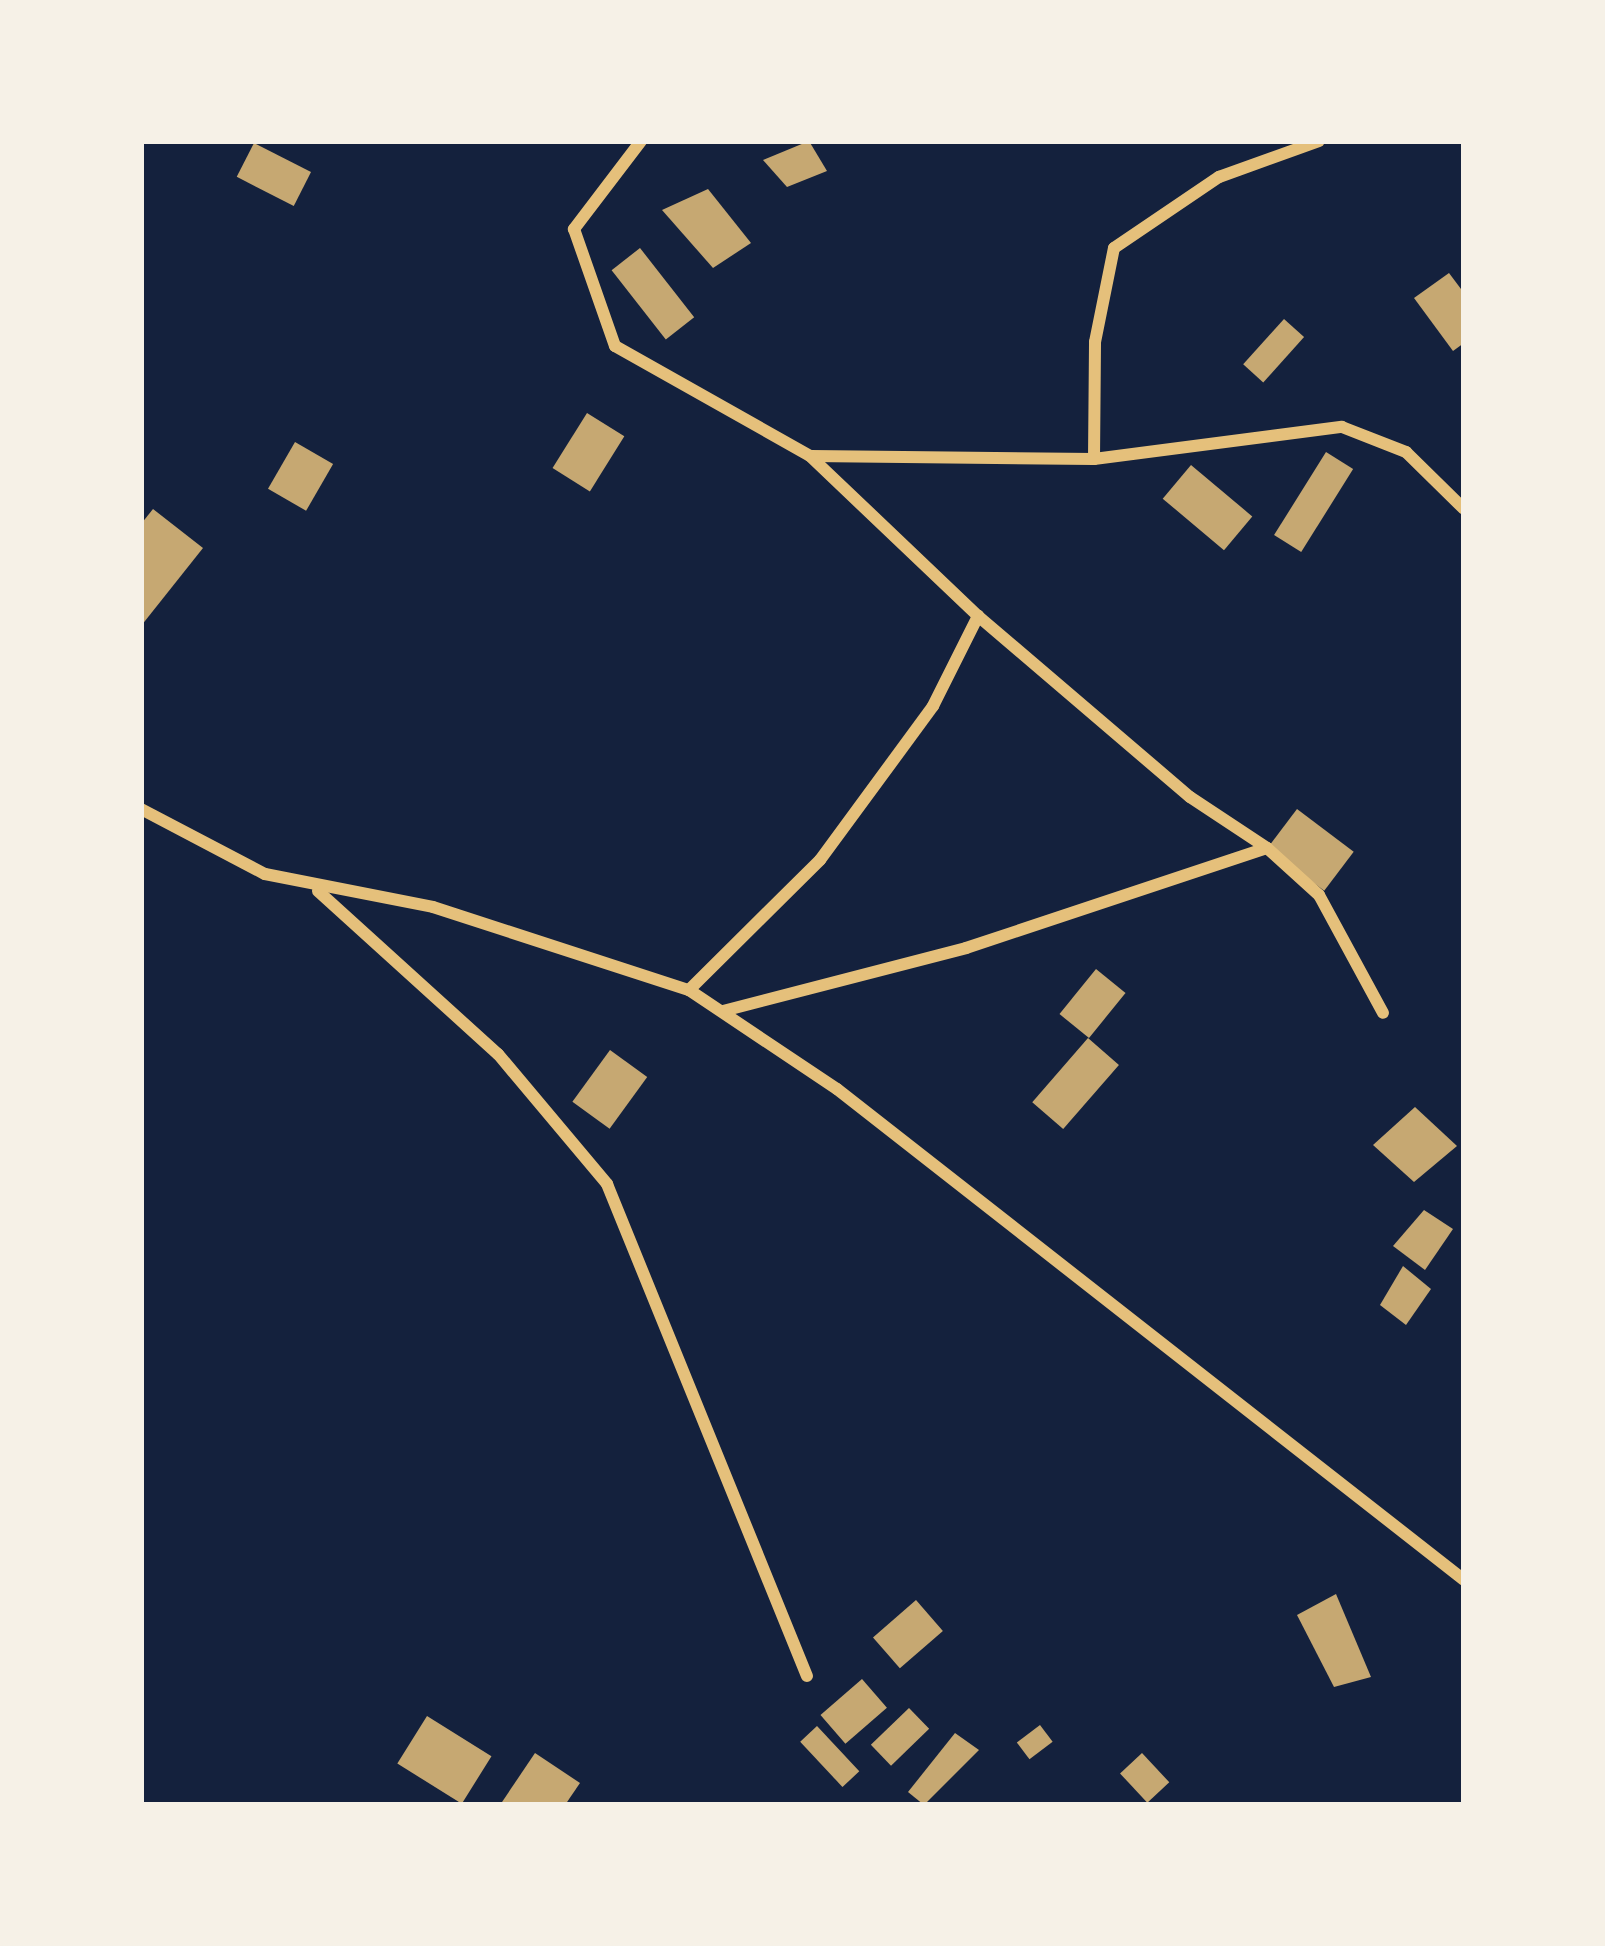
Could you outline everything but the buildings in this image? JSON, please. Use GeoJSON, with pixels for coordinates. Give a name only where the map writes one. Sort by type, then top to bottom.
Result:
{"type":"FeatureCollection","features":[{"type":"Feature","properties":{"kind":"street"},"geometry":{"type":"LineString","coordinates":[[641,141],[574,230],[600,317],[634,364],[810,456],[978,616],[1267,848],[1319,896],[1383,1013]]}},
{"type":"Feature","properties":{"kind":"street"},"geometry":{"type":"LineString","coordinates":[[1094,459],[1095,342],[1114,248],[1219,177],[1319,141]]}},
{"type":"Feature","properties":{"kind":"street"},"geometry":{"type":"LineString","coordinates":[[810,456],[1094,459],[1342,427],[1406,452],[1464,509]]}},
{"type":"Feature","properties":{"kind":"street"},"geometry":{"type":"LineString","coordinates":[[689,990],[820,860],[933,706],[978,616]]}},
{"type":"Feature","properties":{"kind":"street"},"geometry":{"type":"LineString","coordinates":[[141,809],[317,890],[433,907],[689,990],[1464,1580]]}},
{"type":"Feature","properties":{"kind":"street"},"geometry":{"type":"LineString","coordinates":[[723,1012],[966,948],[1267,848]]}},
{"type":"Feature","properties":{"kind":"street"},"geometry":{"type":"LineString","coordinates":[[317,890],[498,1054],[607,1184],[807,1676]]}}]}
